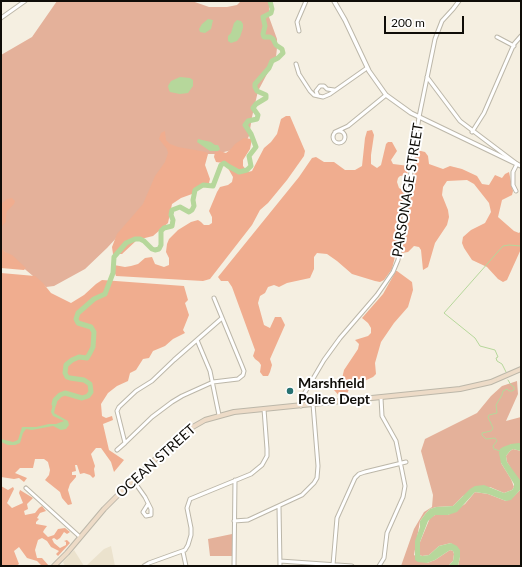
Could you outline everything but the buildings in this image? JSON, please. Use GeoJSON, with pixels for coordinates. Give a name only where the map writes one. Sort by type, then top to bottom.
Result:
{"type":"FeatureCollection","features":[{"type":"Feature","properties":{"kind":"main road","name":"OCEAN STREET"},"geometry":{"type":"LineString","coordinates":[[54,566],[104,509],[133,480],[184,432],[205,420],[234,412],[381,398],[471,387],[491,382],[521,369]]}},
{"type":"Feature","properties":{"kind":"street"},"geometry":{"type":"LineString","coordinates":[[1,18],[25,1]]}},
{"type":"Feature","properties":{"kind":"street"},"geometry":{"type":"LineString","coordinates":[[299,31],[297,22],[298,17],[306,1]]}},
{"type":"Feature","properties":{"kind":"street"},"geometry":{"type":"LineString","coordinates":[[334,1],[345,20],[367,68],[386,95],[402,108],[419,117],[519,165]]}},
{"type":"Feature","properties":{"kind":"street","name":"PARSONAGE STREET"},"geometry":{"type":"LineString","coordinates":[[301,406],[304,394],[324,360],[340,338],[377,295],[393,272],[398,260],[419,117],[435,39],[440,25],[459,1]]}},
{"type":"Feature","properties":{"kind":"street"},"geometry":{"type":"LineString","coordinates":[[472,132],[489,103],[514,46],[521,36]]}},
{"type":"Feature","properties":{"kind":"street"},"geometry":{"type":"LineString","coordinates":[[497,37],[514,46]]}},
{"type":"Feature","properties":{"kind":"street"},"geometry":{"type":"LineString","coordinates":[[296,64],[299,74],[312,93],[325,97],[367,68]]}},
{"type":"Feature","properties":{"kind":"street"},"geometry":{"type":"LineString","coordinates":[[427,77],[458,119],[472,132],[519,165]]}},
{"type":"Feature","properties":{"kind":"street"},"geometry":{"type":"LineString","coordinates":[[318,96],[316,91],[320,86],[335,90]]}},
{"type":"Feature","properties":{"kind":"street"},"geometry":{"type":"LineString","coordinates":[[335,132],[340,131],[344,134],[345,139],[342,143],[337,144],[333,141],[332,136],[335,132],[348,126],[386,95]]}},
{"type":"Feature","properties":{"kind":"street"},"geometry":{"type":"LineString","coordinates":[[516,191],[513,185],[513,172],[519,165]]}},
{"type":"Feature","properties":{"kind":"street"},"geometry":{"type":"LineString","coordinates":[[117,450],[152,417],[172,402],[193,390],[213,382],[238,379],[243,375],[244,371],[214,298]]}},
{"type":"Feature","properties":{"kind":"street"},"geometry":{"type":"LineString","coordinates":[[125,443],[117,411],[119,407],[136,391],[152,381],[222,318]]}},
{"type":"Feature","properties":{"kind":"street"},"geometry":{"type":"LineString","coordinates":[[197,340],[210,371],[219,415]]}},
{"type":"Feature","properties":{"kind":"street"},"geometry":{"type":"LineString","coordinates":[[379,566],[384,558],[387,533],[405,490],[394,436],[383,418],[381,398]]}},
{"type":"Feature","properties":{"kind":"street"},"geometry":{"type":"LineString","coordinates":[[234,521],[248,520],[304,493],[311,487],[317,478],[318,466],[313,404]]}},
{"type":"Feature","properties":{"kind":"street"},"geometry":{"type":"LineString","coordinates":[[144,566],[148,563],[183,552],[188,545],[191,535],[191,528],[187,508],[190,499],[256,471],[262,465],[266,456],[267,445],[264,409]]}},
{"type":"Feature","properties":{"kind":"street"},"geometry":{"type":"LineString","coordinates":[[333,564],[337,518],[352,482],[362,473],[406,462]]}},
{"type":"Feature","properties":{"kind":"street"},"geometry":{"type":"LineString","coordinates":[[133,480],[148,504]]}},
{"type":"Feature","properties":{"kind":"street"},"geometry":{"type":"LineString","coordinates":[[234,566],[235,480]]}},
{"type":"Feature","properties":{"kind":"street"},"geometry":{"type":"LineString","coordinates":[[26,488],[80,538]]}},
{"type":"Feature","properties":{"kind":"street"},"geometry":{"type":"LineString","coordinates":[[279,506],[280,566]]}},
{"type":"Feature","properties":{"kind":"street"},"geometry":{"type":"LineString","coordinates":[[183,552],[186,566]]}},
{"type":"Feature","properties":{"kind":"street"},"geometry":{"type":"LineString","coordinates":[[280,561],[352,566]]}},
{"type":"Feature","properties":{"kind":"shaded area"},"geometry":{"type":"Polygon","coordinates":[[[57,1],[192,1],[209,7],[227,7],[237,5],[241,1],[269,1],[269,17],[277,39],[277,48],[276,57],[258,91],[249,136],[246,142],[236,149],[216,154],[200,154],[147,205],[85,269],[54,286],[46,287],[1,249],[1,55],[32,37],[57,1]]]}},
{"type":"Feature","properties":{"kind":"shaded area"},"geometry":{"type":"Polygon","coordinates":[[[208,19],[213,20],[211,29],[205,33],[200,32],[199,29],[202,24],[208,19]]]}},
{"type":"Feature","properties":{"kind":"shaded area"},"geometry":{"type":"Polygon","coordinates":[[[237,20],[241,21],[243,28],[237,41],[231,43],[228,41],[228,36],[237,20]]]}},
{"type":"Feature","properties":{"kind":"shaded area"},"geometry":{"type":"Polygon","coordinates":[[[180,77],[190,78],[193,80],[193,86],[188,93],[180,94],[170,92],[168,86],[171,81],[180,77]]]}},
{"type":"Feature","properties":{"kind":"shaded area"},"geometry":{"type":"Polygon","coordinates":[[[286,116],[290,116],[305,151],[304,156],[287,180],[268,203],[260,210],[252,225],[210,279],[203,281],[116,276],[114,265],[125,267],[131,266],[138,264],[145,258],[152,257],[155,264],[164,267],[169,265],[169,258],[166,252],[169,239],[178,230],[191,222],[198,220],[204,225],[209,225],[212,223],[212,217],[209,211],[217,192],[220,187],[228,185],[232,182],[233,177],[229,170],[223,163],[216,162],[214,157],[215,152],[220,151],[226,153],[244,138],[252,139],[250,149],[243,160],[243,166],[248,172],[252,171],[264,148],[277,134],[281,119],[286,116]]]}},
{"type":"Feature","properties":{"kind":"shaded area"},"geometry":{"type":"Polygon","coordinates":[[[372,130],[374,135],[371,164],[377,168],[381,165],[386,144],[388,142],[392,142],[397,151],[391,160],[393,164],[409,166],[407,175],[400,176],[397,182],[399,188],[406,192],[398,244],[392,269],[384,280],[380,282],[375,281],[352,274],[327,254],[317,253],[314,257],[314,269],[310,278],[287,283],[279,287],[274,285],[268,287],[265,293],[260,296],[258,303],[264,325],[270,328],[275,317],[281,317],[285,325],[270,359],[272,365],[270,372],[268,376],[263,376],[260,372],[261,365],[253,356],[255,350],[232,287],[228,281],[221,281],[218,277],[299,177],[312,158],[316,157],[324,162],[334,162],[345,170],[355,170],[362,166],[365,138],[367,131],[372,130]]]}},
{"type":"Feature","properties":{"kind":"shaded area"},"geometry":{"type":"Polygon","coordinates":[[[165,131],[166,140],[170,144],[206,152],[208,154],[205,165],[210,179],[209,183],[200,185],[192,194],[181,198],[172,204],[168,223],[153,236],[137,240],[122,254],[113,254],[112,247],[117,234],[143,204],[155,176],[165,162],[168,153],[167,149],[159,139],[161,133],[165,131]]]}},
{"type":"Feature","properties":{"kind":"shaded area"},"geometry":{"type":"Polygon","coordinates":[[[198,139],[218,145],[220,149],[218,151],[210,151],[197,142],[198,139]]]}},
{"type":"Feature","properties":{"kind":"shaded area"},"geometry":{"type":"Polygon","coordinates":[[[417,150],[425,152],[428,156],[429,164],[443,169],[450,166],[462,169],[477,176],[482,184],[489,185],[495,175],[502,178],[509,172],[513,191],[512,195],[502,200],[498,217],[514,231],[519,233],[521,231],[521,249],[507,280],[503,282],[498,279],[487,267],[472,260],[462,243],[463,237],[471,230],[485,223],[491,212],[489,203],[474,184],[467,180],[447,181],[443,187],[442,195],[449,217],[447,225],[435,243],[428,267],[423,270],[421,250],[419,247],[414,246],[408,252],[402,253],[415,153],[417,150]]]}},
{"type":"Feature","properties":{"kind":"shaded area"},"geometry":{"type":"Polygon","coordinates":[[[12,198],[15,201],[14,204],[7,211],[6,222],[1,227],[1,204],[7,199],[12,198]]]}},
{"type":"Feature","properties":{"kind":"shaded area"},"geometry":{"type":"Polygon","coordinates":[[[1,248],[5,252],[12,255],[26,268],[24,270],[1,268],[1,248]]]}},
{"type":"Feature","properties":{"kind":"shaded area"},"geometry":{"type":"Polygon","coordinates":[[[396,271],[412,282],[413,290],[408,307],[394,323],[381,342],[375,363],[376,374],[360,383],[351,384],[347,394],[341,398],[334,390],[329,388],[316,389],[312,386],[313,382],[317,380],[326,385],[341,383],[344,370],[358,349],[359,344],[355,340],[368,336],[371,333],[371,328],[368,323],[362,318],[383,294],[396,271]]]}},
{"type":"Feature","properties":{"kind":"shaded area"},"geometry":{"type":"Polygon","coordinates":[[[1,273],[35,276],[51,293],[71,303],[84,295],[102,280],[184,286],[188,300],[185,303],[189,315],[183,330],[185,333],[173,339],[165,346],[153,351],[149,358],[143,359],[136,370],[130,373],[128,381],[117,386],[108,393],[101,404],[102,416],[106,418],[112,416],[113,420],[103,424],[109,450],[124,460],[114,472],[111,462],[101,448],[96,448],[91,454],[95,466],[95,476],[93,478],[84,473],[80,474],[77,465],[75,465],[76,471],[72,472],[72,475],[76,475],[76,477],[70,484],[68,490],[72,504],[68,505],[62,498],[60,492],[45,480],[49,475],[50,470],[48,462],[44,459],[35,459],[33,468],[20,468],[15,473],[27,478],[24,482],[19,478],[14,479],[1,477],[1,273]]]}},
{"type":"Feature","properties":{"kind":"shaded area"},"geometry":{"type":"Polygon","coordinates":[[[517,381],[518,394],[506,421],[521,417],[521,444],[511,444],[501,463],[514,487],[512,490],[504,493],[490,487],[463,496],[453,506],[436,507],[430,509],[420,521],[414,555],[427,563],[435,560],[450,550],[453,551],[454,554],[453,561],[448,566],[401,566],[414,529],[424,512],[432,507],[433,495],[421,451],[425,439],[477,413],[491,396],[502,386],[517,381]]]}},
{"type":"Feature","properties":{"kind":"shaded area"},"geometry":{"type":"Polygon","coordinates":[[[54,398],[57,400],[54,413],[68,421],[69,425],[66,429],[61,430],[53,426],[32,430],[26,429],[20,443],[8,445],[1,442],[1,439],[13,442],[18,440],[22,427],[36,427],[56,424],[64,421],[53,416],[51,412],[54,398]]]}},
{"type":"Feature","properties":{"kind":"shaded area"},"geometry":{"type":"Polygon","coordinates":[[[519,443],[521,444],[521,451],[513,449],[506,456],[507,462],[520,480],[521,486],[520,490],[511,500],[506,501],[488,494],[475,492],[457,512],[448,515],[435,515],[428,521],[420,542],[420,555],[429,555],[439,546],[451,543],[457,546],[460,550],[458,566],[448,566],[453,561],[454,554],[453,551],[450,550],[435,560],[427,563],[418,562],[415,560],[415,541],[420,527],[420,521],[430,509],[436,507],[453,506],[475,486],[484,485],[504,493],[512,490],[514,484],[501,463],[499,453],[500,449],[503,447],[519,443]]]}},
{"type":"Feature","properties":{"kind":"shaded area"},"geometry":{"type":"Polygon","coordinates":[[[513,449],[521,451],[521,566],[458,566],[460,557],[451,543],[439,546],[429,555],[420,555],[420,542],[430,518],[435,515],[448,515],[465,504],[475,492],[488,494],[506,501],[520,490],[507,462],[506,456],[513,449]]]}},
{"type":"Feature","properties":{"kind":"shaded area"},"geometry":{"type":"Polygon","coordinates":[[[1,486],[8,490],[13,487],[14,489],[7,503],[12,508],[23,503],[19,493],[20,490],[33,498],[27,504],[28,509],[24,511],[25,515],[35,513],[42,506],[46,511],[40,513],[36,524],[47,526],[43,532],[48,537],[54,535],[58,529],[65,528],[70,532],[67,534],[64,532],[57,540],[54,538],[52,539],[60,548],[66,545],[66,542],[64,541],[67,540],[70,543],[58,556],[56,554],[59,551],[51,547],[47,541],[42,538],[38,540],[35,550],[37,558],[42,558],[49,566],[42,566],[37,561],[27,558],[19,547],[14,551],[19,564],[16,566],[1,566],[1,486]]]}},
{"type":"Feature","properties":{"kind":"shaded area"},"geometry":{"type":"Polygon","coordinates":[[[232,534],[234,556],[210,556],[208,539],[232,534]]]}},
{"type":"Feature","properties":{"kind":"shaded area"},"geometry":{"type":"Polygon","coordinates":[[[111,546],[115,566],[86,566],[104,549],[111,546]]]}},
{"type":"Feature","properties":{"kind":"shaded area"},"geometry":{"type":"Polygon","coordinates":[[[74,550],[84,566],[65,566],[63,562],[74,550]]]}},
{"type":"Feature","properties":{"kind":"waterway"},"geometry":{"type":"LineString","coordinates":[[54,404],[55,400],[60,395],[65,393],[82,398],[88,396],[91,392],[90,384],[84,380],[67,377],[65,373],[66,365],[79,357],[87,358],[93,347],[94,332],[91,327],[78,323],[76,319],[78,313],[94,299],[105,294],[113,273],[114,257],[126,243],[135,239],[144,241],[152,249],[159,249],[161,245],[161,231],[164,228],[172,226],[172,210],[180,207],[189,212],[192,210],[194,206],[193,200],[195,190],[203,185],[213,186],[221,165],[224,163],[239,172],[247,170],[251,166],[249,156],[256,147],[251,134],[245,125],[248,121],[257,119],[258,115],[253,108],[256,104],[266,98],[266,95],[257,91],[255,84],[269,68],[272,61],[283,53],[282,49],[276,45],[273,39],[270,37],[264,37],[263,34],[265,26],[263,17],[271,13],[272,9],[270,1]]}},
{"type":"Feature","properties":{"kind":"waterway"},"geometry":{"type":"LineString","coordinates":[[506,372],[502,364],[497,361],[496,358],[498,357],[495,350],[480,346],[475,338],[444,313],[503,246],[521,246]]}},
{"type":"Feature","properties":{"kind":"waterway"},"geometry":{"type":"LineString","coordinates":[[500,451],[494,449],[493,446],[497,441],[495,438],[486,439],[482,433],[491,431],[493,428],[488,417],[489,415],[497,413],[496,405],[503,391],[507,389],[509,391],[514,390],[514,387],[508,380]]}},
{"type":"Feature","properties":{"kind":"place","name":"Marshfield Police Dept"},"geometry":{"type":"Point","coordinates":[290,391]}}]}
